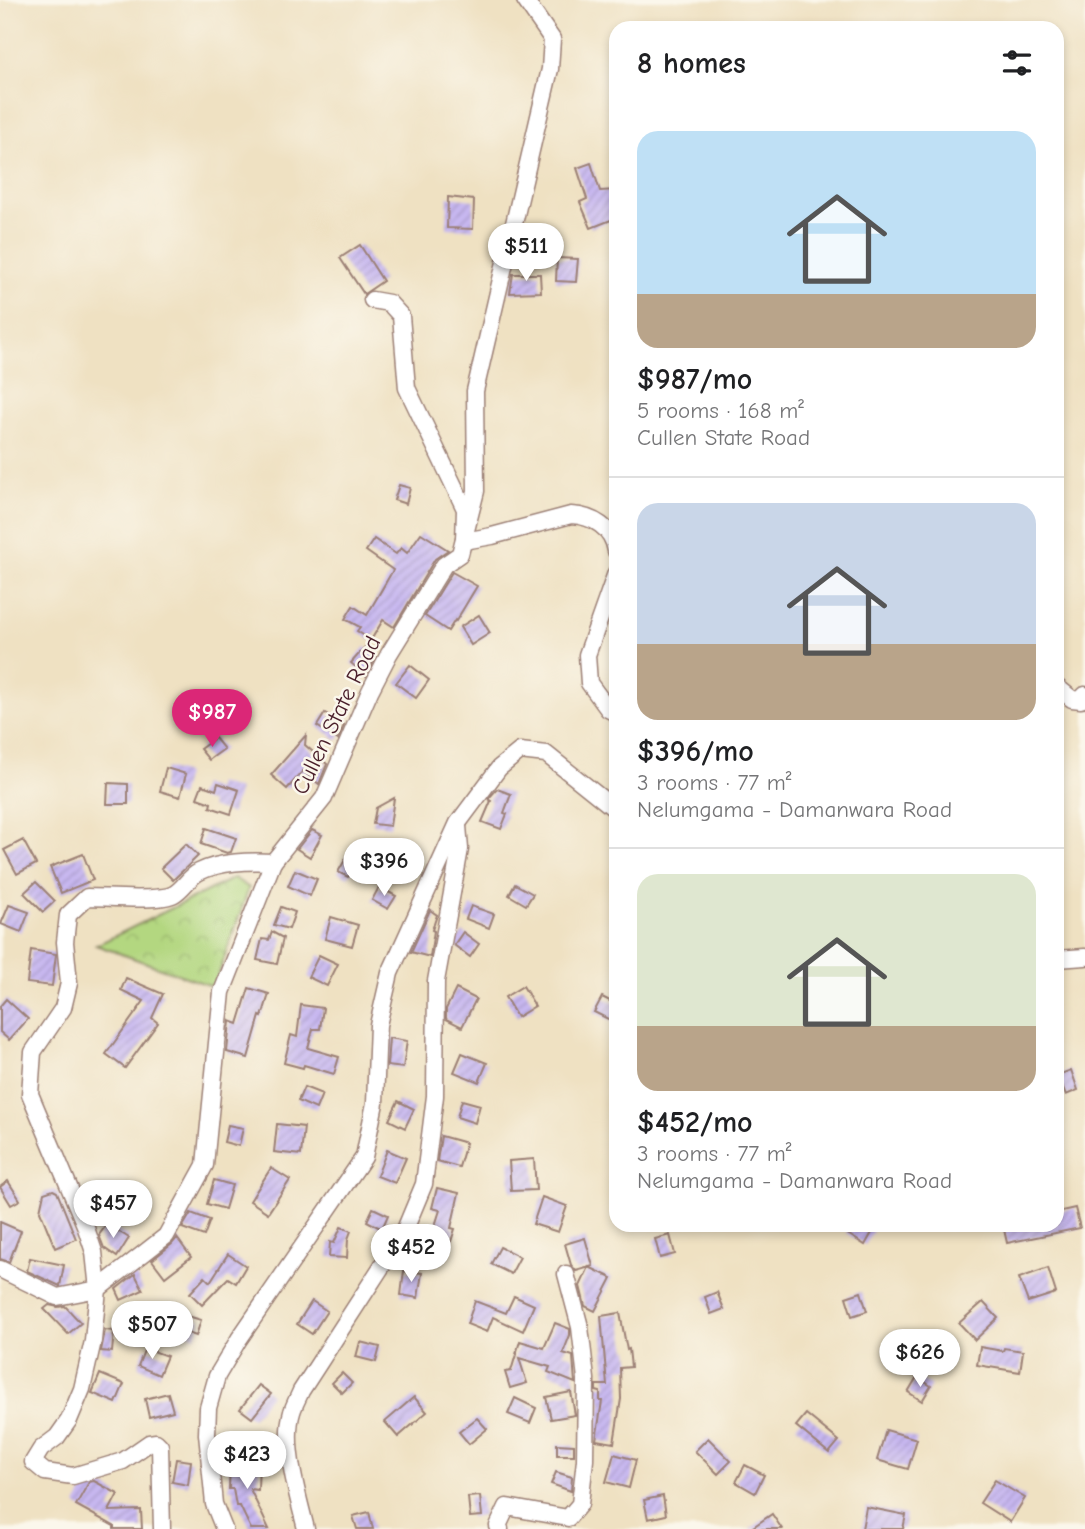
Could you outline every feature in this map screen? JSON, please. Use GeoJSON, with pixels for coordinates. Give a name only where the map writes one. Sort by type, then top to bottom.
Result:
{"type":"FeatureCollection","features":[{"type":"Feature","properties":{"kind":"street","name":"Cullen State Road"},"geometry":{"type":"LineString","coordinates":[[98,1289],[166,1236],[205,1165],[222,992],[273,862],[324,798],[370,691],[390,654],[444,565],[460,554],[476,491],[475,391],[550,69],[552,39],[525,0]]}},
{"type":"Feature","properties":{"kind":"street"},"geometry":{"type":"LineString","coordinates":[[372,300],[389,303],[401,316],[407,388],[466,509],[464,541],[571,515],[584,515],[605,527],[609,535]]}},
{"type":"Feature","properties":{"kind":"street"},"geometry":{"type":"LineString","coordinates":[[609,593],[587,655],[589,683],[609,710]]}},
{"type":"Feature","properties":{"kind":"street"},"geometry":{"type":"LineString","coordinates":[[1064,693],[1072,699],[1081,700],[1085,695]]}},
{"type":"Feature","properties":{"kind":"street"},"geometry":{"type":"LineString","coordinates":[[224,1529],[214,1504],[207,1434],[208,1408],[218,1377],[239,1339],[364,1157],[375,1103],[378,1025],[390,973],[458,823],[499,768],[520,751],[546,754],[609,804]]}},
{"type":"Feature","properties":{"kind":"street"},"geometry":{"type":"LineString","coordinates":[[306,1529],[293,1477],[288,1433],[291,1412],[301,1391],[404,1232],[424,1184],[435,1096],[436,981],[460,849],[458,823]]}},
{"type":"Feature","properties":{"kind":"street"},"geometry":{"type":"LineString","coordinates":[[162,1529],[160,1446],[156,1442],[149,1443],[123,1461],[73,1476],[45,1472],[33,1462],[41,1449],[57,1437],[69,1420],[82,1389],[93,1341],[98,1289],[94,1252],[85,1225],[30,1094],[33,1052],[64,1008],[69,983],[65,942],[68,915],[87,897],[158,898],[173,895],[197,873],[218,866],[245,860],[273,862]]}},
{"type":"Feature","properties":{"kind":"street"},"geometry":{"type":"LineString","coordinates":[[1064,958],[1085,957]]}},
{"type":"Feature","properties":{"kind":"street"},"geometry":{"type":"LineString","coordinates":[[0,1269],[57,1297],[98,1289]]}},
{"type":"Feature","properties":{"kind":"street"},"geometry":{"type":"LineString","coordinates":[[500,1529],[498,1526],[506,1507],[568,1518],[580,1504],[585,1460],[586,1379],[580,1327],[566,1275]]}},
{"type":"Feature","properties":{"kind":"green space"},"geometry":{"type":"Polygon","coordinates":[[[234,878],[249,888],[214,987],[96,945],[234,878]]]}},
{"type":"Feature","properties":{"kind":"building"},"geometry":{"type":"Polygon","coordinates":[[[591,163],[600,191],[609,190],[609,221],[591,228],[580,202],[587,199],[577,168],[591,163]]]}},
{"type":"Feature","properties":{"kind":"building"},"geometry":{"type":"Polygon","coordinates":[[[448,197],[474,200],[473,229],[447,228],[448,197]]]}},
{"type":"Feature","properties":{"kind":"building"},"geometry":{"type":"Polygon","coordinates":[[[360,245],[383,281],[364,294],[340,258],[360,245]]]}},
{"type":"Feature","properties":{"kind":"building"},"geometry":{"type":"Polygon","coordinates":[[[557,258],[578,259],[576,282],[556,281],[557,258]]]}},
{"type":"Feature","properties":{"kind":"building"},"geometry":{"type":"Polygon","coordinates":[[[513,274],[540,274],[541,292],[510,293],[513,274]]]}},
{"type":"Feature","properties":{"kind":"building"},"geometry":{"type":"Polygon","coordinates":[[[399,485],[410,488],[406,504],[394,500],[399,485]]]}},
{"type":"Feature","properties":{"kind":"building"},"geometry":{"type":"Polygon","coordinates":[[[421,533],[448,550],[435,559],[394,627],[383,620],[371,640],[357,631],[360,627],[345,619],[353,606],[367,615],[393,570],[366,551],[374,539],[396,554],[401,548],[407,553],[421,533]]]}},
{"type":"Feature","properties":{"kind":"building"},"geometry":{"type":"Polygon","coordinates":[[[452,572],[477,586],[448,631],[425,616],[452,572]]]}},
{"type":"Feature","properties":{"kind":"building"},"geometry":{"type":"Polygon","coordinates":[[[479,615],[490,633],[471,645],[460,627],[479,615]]]}},
{"type":"Feature","properties":{"kind":"building"},"geometry":{"type":"Polygon","coordinates":[[[365,647],[376,657],[366,676],[351,663],[365,647]]]}},
{"type":"Feature","properties":{"kind":"building"},"geometry":{"type":"Polygon","coordinates":[[[410,665],[429,680],[416,698],[396,683],[410,665]]]}},
{"type":"Feature","properties":{"kind":"building"},"geometry":{"type":"Polygon","coordinates":[[[325,713],[344,725],[338,740],[317,726],[325,713]]]}},
{"type":"Feature","properties":{"kind":"building"},"geometry":{"type":"Polygon","coordinates":[[[306,735],[305,745],[327,764],[319,784],[303,771],[287,789],[271,775],[306,735]]]}},
{"type":"Feature","properties":{"kind":"building"},"geometry":{"type":"Polygon","coordinates":[[[215,738],[224,749],[209,760],[200,749],[215,738]]]}},
{"type":"Feature","properties":{"kind":"building"},"geometry":{"type":"Polygon","coordinates":[[[166,768],[186,774],[180,797],[160,791],[166,768]]]}},
{"type":"Feature","properties":{"kind":"building"},"geometry":{"type":"Polygon","coordinates":[[[108,783],[128,784],[128,804],[107,804],[108,783]]]}},
{"type":"Feature","properties":{"kind":"building"},"geometry":{"type":"Polygon","coordinates":[[[218,783],[239,790],[231,814],[210,807],[211,803],[197,798],[202,785],[216,790],[218,783]]]}},
{"type":"Feature","properties":{"kind":"building"},"geometry":{"type":"Polygon","coordinates":[[[497,789],[511,794],[501,829],[482,822],[491,801],[489,798],[497,789]]]}},
{"type":"Feature","properties":{"kind":"building"},"geometry":{"type":"Polygon","coordinates":[[[394,798],[390,826],[373,824],[376,808],[394,798]]]}},
{"type":"Feature","properties":{"kind":"building"},"geometry":{"type":"Polygon","coordinates":[[[206,828],[236,838],[231,852],[201,844],[206,828]]]}},
{"type":"Feature","properties":{"kind":"building"},"geometry":{"type":"Polygon","coordinates":[[[312,830],[322,835],[310,857],[297,849],[312,830]]]}},
{"type":"Feature","properties":{"kind":"building"},"geometry":{"type":"Polygon","coordinates":[[[23,840],[36,864],[17,874],[4,850],[23,840]]]}},
{"type":"Feature","properties":{"kind":"building"},"geometry":{"type":"Polygon","coordinates":[[[186,844],[198,856],[173,880],[161,868],[186,844]]]}},
{"type":"Feature","properties":{"kind":"building"},"geometry":{"type":"Polygon","coordinates":[[[353,846],[363,852],[348,877],[338,872],[353,846]]]}},
{"type":"Feature","properties":{"kind":"building"},"geometry":{"type":"Polygon","coordinates":[[[83,854],[93,880],[61,893],[50,867],[83,854]]]}},
{"type":"Feature","properties":{"kind":"building"},"geometry":{"type":"Polygon","coordinates":[[[295,870],[317,879],[310,896],[288,886],[295,870]]]}},
{"type":"Feature","properties":{"kind":"building"},"geometry":{"type":"Polygon","coordinates":[[[36,882],[55,901],[43,912],[24,893],[36,882]]]}},
{"type":"Feature","properties":{"kind":"building"},"geometry":{"type":"Polygon","coordinates":[[[515,884],[533,894],[526,905],[509,895],[515,884]]]}},
{"type":"Feature","properties":{"kind":"building"},"geometry":{"type":"Polygon","coordinates":[[[379,887],[396,896],[388,909],[372,900],[379,887]]]}},
{"type":"Feature","properties":{"kind":"building"},"geometry":{"type":"Polygon","coordinates":[[[9,905],[29,912],[21,932],[1,924],[9,905]]]}},
{"type":"Feature","properties":{"kind":"building"},"geometry":{"type":"Polygon","coordinates":[[[471,906],[494,914],[489,928],[466,919],[471,906]]]}},
{"type":"Feature","properties":{"kind":"building"},"geometry":{"type":"Polygon","coordinates":[[[281,907],[295,912],[289,929],[274,925],[281,907]]]}},
{"type":"Feature","properties":{"kind":"building"},"geometry":{"type":"Polygon","coordinates":[[[430,910],[437,915],[432,930],[430,957],[411,952],[430,910]]]}},
{"type":"Feature","properties":{"kind":"building"},"geometry":{"type":"Polygon","coordinates":[[[331,917],[358,925],[352,946],[325,939],[331,917]]]}},
{"type":"Feature","properties":{"kind":"building"},"geometry":{"type":"Polygon","coordinates":[[[272,932],[283,938],[277,964],[257,960],[262,939],[269,940],[272,932]]]}},
{"type":"Feature","properties":{"kind":"building"},"geometry":{"type":"Polygon","coordinates":[[[463,932],[479,944],[470,957],[454,945],[463,932]]]}},
{"type":"Feature","properties":{"kind":"building"},"geometry":{"type":"Polygon","coordinates":[[[31,950],[56,954],[52,986],[27,983],[31,950]]]}},
{"type":"Feature","properties":{"kind":"building"},"geometry":{"type":"Polygon","coordinates":[[[319,955],[338,964],[327,986],[308,977],[319,955]]]}},
{"type":"Feature","properties":{"kind":"building"},"geometry":{"type":"Polygon","coordinates":[[[126,978],[163,994],[152,1018],[158,1023],[125,1068],[106,1054],[144,1001],[121,990],[126,978]]]}},
{"type":"Feature","properties":{"kind":"building"},"geometry":{"type":"Polygon","coordinates":[[[523,986],[535,1006],[517,1017],[505,997],[523,986]]]}},
{"type":"Feature","properties":{"kind":"building"},"geometry":{"type":"Polygon","coordinates":[[[249,988],[269,994],[248,1058],[227,1052],[230,1021],[238,1024],[249,988]]]}},
{"type":"Feature","properties":{"kind":"building"},"geometry":{"type":"Polygon","coordinates":[[[456,989],[476,999],[462,1027],[446,1019],[446,1009],[456,989]]]}},
{"type":"Feature","properties":{"kind":"building"},"geometry":{"type":"Polygon","coordinates":[[[602,997],[609,1000],[609,1020],[594,1012],[602,997]]]}},
{"type":"Feature","properties":{"kind":"building"},"geometry":{"type":"Polygon","coordinates":[[[6,999],[28,1019],[9,1040],[0,1032],[0,1006],[6,999]]]}},
{"type":"Feature","properties":{"kind":"building"},"geometry":{"type":"Polygon","coordinates":[[[301,1005],[323,1008],[320,1029],[313,1029],[308,1048],[339,1057],[334,1074],[304,1065],[303,1068],[284,1063],[291,1035],[297,1037],[301,1005]]]}},
{"type":"Feature","properties":{"kind":"building"},"geometry":{"type":"Polygon","coordinates":[[[389,1038],[407,1041],[403,1068],[387,1066],[389,1038]]]}},
{"type":"Feature","properties":{"kind":"building"},"geometry":{"type":"Polygon","coordinates":[[[462,1053],[487,1063],[479,1082],[454,1072],[462,1053]]]}},
{"type":"Feature","properties":{"kind":"building"},"geometry":{"type":"Polygon","coordinates":[[[1071,1070],[1078,1090],[1066,1095],[1064,1090],[1064,1073],[1071,1070]]]}},
{"type":"Feature","properties":{"kind":"building"},"geometry":{"type":"Polygon","coordinates":[[[304,1087],[322,1094],[316,1109],[298,1101],[304,1087]]]}},
{"type":"Feature","properties":{"kind":"building"},"geometry":{"type":"Polygon","coordinates":[[[462,1100],[480,1105],[475,1123],[457,1117],[462,1100]]]}},
{"type":"Feature","properties":{"kind":"building"},"geometry":{"type":"Polygon","coordinates":[[[398,1101],[414,1109],[405,1128],[389,1120],[398,1101]]]}},
{"type":"Feature","properties":{"kind":"building"},"geometry":{"type":"Polygon","coordinates":[[[277,1124],[304,1127],[301,1155],[274,1152],[277,1124]]]}},
{"type":"Feature","properties":{"kind":"building"},"geometry":{"type":"Polygon","coordinates":[[[228,1125],[243,1128],[239,1146],[224,1142],[228,1125]]]}},
{"type":"Feature","properties":{"kind":"building"},"geometry":{"type":"Polygon","coordinates":[[[441,1136],[466,1143],[459,1167],[437,1161],[441,1136]]]}},
{"type":"Feature","properties":{"kind":"building"},"geometry":{"type":"Polygon","coordinates":[[[387,1150],[406,1158],[395,1183],[377,1176],[387,1150]]]}},
{"type":"Feature","properties":{"kind":"building"},"geometry":{"type":"Polygon","coordinates":[[[534,1159],[536,1190],[511,1191],[509,1161],[534,1159]]]}},
{"type":"Feature","properties":{"kind":"building"},"geometry":{"type":"Polygon","coordinates":[[[271,1168],[290,1180],[268,1213],[250,1201],[271,1168]]]}},
{"type":"Feature","properties":{"kind":"building"},"geometry":{"type":"Polygon","coordinates":[[[214,1180],[232,1185],[225,1209],[207,1204],[214,1180]]]}},
{"type":"Feature","properties":{"kind":"building"},"geometry":{"type":"Polygon","coordinates":[[[8,1181],[20,1200],[11,1205],[0,1187],[8,1181]]]}},
{"type":"Feature","properties":{"kind":"building"},"geometry":{"type":"Polygon","coordinates":[[[437,1188],[459,1193],[451,1228],[455,1229],[447,1254],[428,1248],[440,1210],[432,1208],[437,1188]]]}},
{"type":"Feature","properties":{"kind":"building"},"geometry":{"type":"Polygon","coordinates":[[[53,1190],[57,1192],[76,1239],[55,1248],[40,1211],[44,1193],[53,1190]]]}},
{"type":"Feature","properties":{"kind":"building"},"geometry":{"type":"Polygon","coordinates":[[[110,1191],[150,1201],[146,1217],[106,1208],[110,1191]]]}},
{"type":"Feature","properties":{"kind":"building"},"geometry":{"type":"Polygon","coordinates":[[[542,1197],[567,1206],[558,1232],[533,1224],[542,1197]]]}},
{"type":"Feature","properties":{"kind":"building"},"geometry":{"type":"Polygon","coordinates":[[[373,1208],[388,1215],[382,1229],[367,1221],[373,1208]]]}},
{"type":"Feature","properties":{"kind":"building"},"geometry":{"type":"Polygon","coordinates":[[[1075,1208],[1080,1228],[1064,1231],[1064,1210],[1075,1208]]]}},
{"type":"Feature","properties":{"kind":"building"},"geometry":{"type":"Polygon","coordinates":[[[191,1213],[210,1220],[204,1236],[182,1228],[191,1213]]]}},
{"type":"Feature","properties":{"kind":"building"},"geometry":{"type":"Polygon","coordinates":[[[0,1222],[21,1231],[9,1262],[0,1259],[0,1222]]]}},
{"type":"Feature","properties":{"kind":"building"},"geometry":{"type":"Polygon","coordinates":[[[107,1224],[129,1238],[117,1257],[104,1248],[99,1235],[107,1224]]]}},
{"type":"Feature","properties":{"kind":"building"},"geometry":{"type":"Polygon","coordinates":[[[341,1227],[351,1231],[347,1258],[329,1257],[330,1242],[334,1243],[341,1227]]]}},
{"type":"Feature","properties":{"kind":"building"},"geometry":{"type":"Polygon","coordinates":[[[847,1232],[872,1232],[865,1245],[847,1232]]]}},
{"type":"Feature","properties":{"kind":"building"},"geometry":{"type":"Polygon","coordinates":[[[1005,1232],[1061,1232],[1007,1243],[1005,1232]]]}},
{"type":"Feature","properties":{"kind":"building"},"geometry":{"type":"Polygon","coordinates":[[[670,1235],[675,1254],[660,1258],[655,1239],[670,1235]]]}},
{"type":"Feature","properties":{"kind":"building"},"geometry":{"type":"Polygon","coordinates":[[[177,1238],[191,1257],[165,1277],[152,1260],[177,1238]]]}},
{"type":"Feature","properties":{"kind":"building"},"geometry":{"type":"Polygon","coordinates":[[[585,1238],[593,1266],[576,1271],[571,1265],[565,1244],[585,1238]]]}},
{"type":"Feature","properties":{"kind":"building"},"geometry":{"type":"Polygon","coordinates":[[[500,1247],[520,1257],[511,1274],[491,1264],[500,1247]]]}},
{"type":"Feature","properties":{"kind":"building"},"geometry":{"type":"Polygon","coordinates":[[[228,1254],[246,1266],[236,1283],[228,1278],[202,1305],[190,1293],[205,1277],[210,1282],[228,1254]]]}},
{"type":"Feature","properties":{"kind":"building"},"geometry":{"type":"Polygon","coordinates":[[[30,1258],[64,1265],[60,1286],[27,1271],[30,1258]]]}},
{"type":"Feature","properties":{"kind":"building"},"geometry":{"type":"Polygon","coordinates":[[[589,1267],[612,1278],[595,1311],[585,1306],[580,1286],[589,1267]]]}},
{"type":"Feature","properties":{"kind":"building"},"geometry":{"type":"Polygon","coordinates":[[[1048,1268],[1056,1293],[1028,1302],[1019,1278],[1048,1268]]]}},
{"type":"Feature","properties":{"kind":"building"},"geometry":{"type":"Polygon","coordinates":[[[404,1271],[422,1273],[418,1298],[401,1295],[404,1271]]]}},
{"type":"Feature","properties":{"kind":"building"},"geometry":{"type":"Polygon","coordinates":[[[135,1274],[143,1290],[121,1300],[116,1289],[135,1274]]]}},
{"type":"Feature","properties":{"kind":"building"},"geometry":{"type":"Polygon","coordinates":[[[717,1292],[724,1309],[711,1314],[705,1297],[717,1292]]]}},
{"type":"Feature","properties":{"kind":"building"},"geometry":{"type":"Polygon","coordinates":[[[861,1292],[867,1311],[852,1316],[846,1297],[861,1292]]]}},
{"type":"Feature","properties":{"kind":"building"},"geometry":{"type":"Polygon","coordinates":[[[514,1296],[534,1305],[523,1331],[493,1317],[487,1332],[467,1324],[475,1301],[506,1313],[514,1296]]]}},
{"type":"Feature","properties":{"kind":"building"},"geometry":{"type":"Polygon","coordinates":[[[312,1301],[327,1311],[312,1334],[297,1324],[312,1301]]]}},
{"type":"Feature","properties":{"kind":"building"},"geometry":{"type":"Polygon","coordinates":[[[983,1302],[998,1318],[975,1340],[959,1323],[983,1302]]]}},
{"type":"Feature","properties":{"kind":"building"},"geometry":{"type":"Polygon","coordinates":[[[49,1305],[65,1306],[81,1323],[68,1334],[44,1309],[49,1305]]]}},
{"type":"Feature","properties":{"kind":"building"},"geometry":{"type":"Polygon","coordinates":[[[134,1312],[153,1325],[143,1341],[123,1327],[134,1312]]]}},
{"type":"Feature","properties":{"kind":"building"},"geometry":{"type":"Polygon","coordinates":[[[178,1313],[201,1320],[196,1336],[173,1328],[178,1313]]]}},
{"type":"Feature","properties":{"kind":"building"},"geometry":{"type":"Polygon","coordinates":[[[620,1313],[631,1367],[620,1368],[621,1399],[614,1443],[596,1440],[602,1401],[600,1392],[596,1391],[596,1385],[607,1385],[601,1316],[620,1313]]]}},
{"type":"Feature","properties":{"kind":"building"},"geometry":{"type":"Polygon","coordinates":[[[555,1323],[570,1329],[563,1353],[573,1356],[575,1383],[548,1372],[550,1367],[519,1358],[527,1383],[510,1388],[505,1372],[511,1371],[520,1341],[544,1348],[555,1323]]]}},
{"type":"Feature","properties":{"kind":"building"},"geometry":{"type":"Polygon","coordinates":[[[105,1330],[114,1331],[112,1352],[101,1351],[105,1330]]]}},
{"type":"Feature","properties":{"kind":"building"},"geometry":{"type":"Polygon","coordinates":[[[360,1342],[380,1347],[376,1362],[356,1357],[360,1342]]]}},
{"type":"Feature","properties":{"kind":"building"},"geometry":{"type":"Polygon","coordinates":[[[980,1347],[1023,1351],[1020,1372],[977,1365],[980,1347]]]}},
{"type":"Feature","properties":{"kind":"building"},"geometry":{"type":"Polygon","coordinates":[[[145,1348],[167,1356],[159,1375],[138,1366],[145,1348]]]}},
{"type":"Feature","properties":{"kind":"building"},"geometry":{"type":"Polygon","coordinates":[[[342,1373],[352,1383],[342,1393],[332,1383],[342,1373]]]}},
{"type":"Feature","properties":{"kind":"building"},"geometry":{"type":"Polygon","coordinates":[[[100,1374],[124,1384],[116,1403],[92,1393],[100,1374]]]}},
{"type":"Feature","properties":{"kind":"building"},"geometry":{"type":"Polygon","coordinates":[[[917,1377],[931,1386],[922,1401],[908,1392],[917,1377]]]}},
{"type":"Feature","properties":{"kind":"building"},"geometry":{"type":"Polygon","coordinates":[[[259,1385],[271,1394],[252,1418],[240,1409],[259,1385]]]}},
{"type":"Feature","properties":{"kind":"building"},"geometry":{"type":"Polygon","coordinates":[[[571,1392],[575,1415],[551,1419],[546,1397],[571,1392]]]}},
{"type":"Feature","properties":{"kind":"building"},"geometry":{"type":"Polygon","coordinates":[[[168,1393],[173,1411],[149,1417],[145,1399],[168,1393]]]}},
{"type":"Feature","properties":{"kind":"building"},"geometry":{"type":"Polygon","coordinates":[[[414,1397],[427,1412],[398,1437],[385,1422],[414,1397]]]}},
{"type":"Feature","properties":{"kind":"building"},"geometry":{"type":"Polygon","coordinates":[[[515,1398],[536,1408],[530,1423],[508,1414],[515,1398]]]}},
{"type":"Feature","properties":{"kind":"building"},"geometry":{"type":"Polygon","coordinates":[[[806,1414],[839,1441],[829,1453],[796,1426],[806,1414]]]}},
{"type":"Feature","properties":{"kind":"building"},"geometry":{"type":"Polygon","coordinates":[[[477,1418],[487,1429],[469,1444],[459,1432],[477,1418]]]}},
{"type":"Feature","properties":{"kind":"building"},"geometry":{"type":"Polygon","coordinates":[[[886,1430],[917,1439],[908,1469],[877,1460],[886,1430]]]}},
{"type":"Feature","properties":{"kind":"building"},"geometry":{"type":"Polygon","coordinates":[[[708,1438],[731,1461],[718,1474],[695,1451],[708,1438]]]}},
{"type":"Feature","properties":{"kind":"building"},"geometry":{"type":"Polygon","coordinates":[[[557,1444],[574,1445],[574,1455],[557,1455],[557,1444]]]}},
{"type":"Feature","properties":{"kind":"building"},"geometry":{"type":"Polygon","coordinates":[[[614,1454],[636,1460],[629,1488],[606,1482],[614,1454]]]}},
{"type":"Feature","properties":{"kind":"building"},"geometry":{"type":"Polygon","coordinates":[[[176,1459],[191,1461],[188,1485],[172,1482],[176,1459]]]}},
{"type":"Feature","properties":{"kind":"building"},"geometry":{"type":"Polygon","coordinates":[[[230,1460],[259,1461],[258,1490],[250,1489],[269,1529],[251,1529],[240,1506],[236,1506],[233,1489],[229,1489],[230,1460]]]}},
{"type":"Feature","properties":{"kind":"building"},"geometry":{"type":"Polygon","coordinates":[[[745,1465],[764,1475],[755,1493],[736,1482],[745,1465]]]}},
{"type":"Feature","properties":{"kind":"building"},"geometry":{"type":"Polygon","coordinates":[[[556,1472],[572,1477],[571,1491],[551,1484],[556,1472]]]}},
{"type":"Feature","properties":{"kind":"building"},"geometry":{"type":"Polygon","coordinates":[[[995,1480],[1025,1498],[1010,1522],[980,1503],[995,1480]]]}},
{"type":"Feature","properties":{"kind":"building"},"geometry":{"type":"Polygon","coordinates":[[[94,1481],[118,1494],[109,1511],[141,1510],[142,1529],[114,1529],[114,1526],[76,1505],[89,1482],[94,1481]]]}},
{"type":"Feature","properties":{"kind":"building"},"geometry":{"type":"Polygon","coordinates":[[[480,1496],[482,1516],[470,1517],[468,1497],[480,1496]]]}},
{"type":"Feature","properties":{"kind":"building"},"geometry":{"type":"Polygon","coordinates":[[[663,1496],[666,1515],[648,1519],[644,1500],[663,1496]]]}},
{"type":"Feature","properties":{"kind":"building"},"geometry":{"type":"Polygon","coordinates":[[[866,1507],[906,1515],[903,1529],[862,1529],[866,1507]]]}},
{"type":"Feature","properties":{"kind":"building"},"geometry":{"type":"Polygon","coordinates":[[[369,1512],[373,1529],[357,1529],[353,1516],[369,1512]]]}},
{"type":"Feature","properties":{"kind":"building"},"geometry":{"type":"Polygon","coordinates":[[[772,1514],[782,1529],[750,1529],[772,1514]]]}}]}
